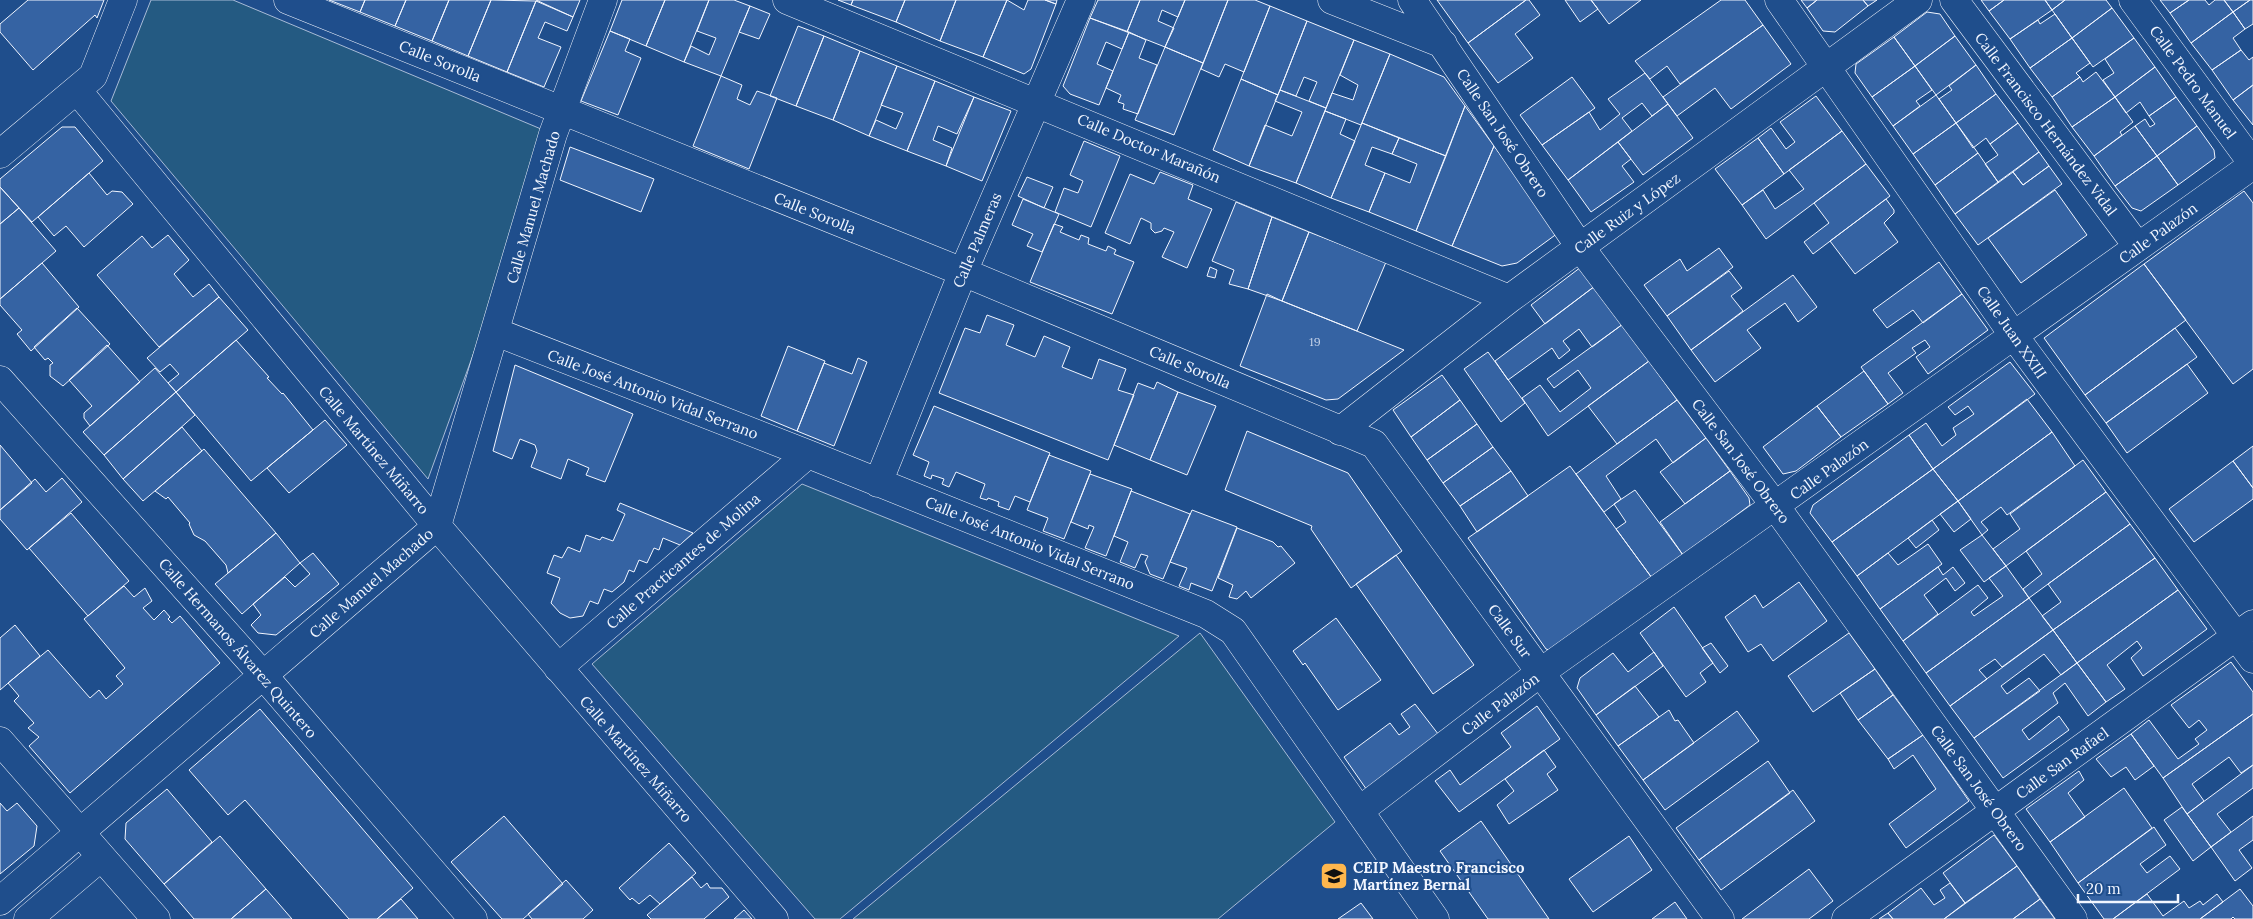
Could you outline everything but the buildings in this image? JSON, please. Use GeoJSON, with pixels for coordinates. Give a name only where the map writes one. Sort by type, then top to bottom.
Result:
{"type":"FeatureCollection","features":[{"type":"Feature","properties":{"kind":"street"},"geometry":{"type":"LineString","coordinates":[[0,154],[92,76],[123,0]]}},
{"type":"Feature","properties":{"kind":"street","name":"Calle Sorolla"},"geometry":{"type":"LineString","coordinates":[[288,0],[963,272],[1340,431]]}},
{"type":"Feature","properties":{"kind":"street","name":"Calle Manuel Machado"},"geometry":{"type":"LineString","coordinates":[[0,901],[437,526],[562,111],[603,0]]}},
{"type":"Feature","properties":{"kind":"street","name":"Calle Doctor Marañón"},"geometry":{"type":"LineString","coordinates":[[787,0],[1509,299]]}},
{"type":"Feature","properties":{"kind":"street","name":"Calle Palmeras"},"geometry":{"type":"LineString","coordinates":[[878,483],[963,272],[1081,0]]}},
{"type":"Feature","properties":{"kind":"street"},"geometry":{"type":"LineString","coordinates":[[1332,0],[1443,44]]}},
{"type":"Feature","properties":{"kind":"street","name":"Calle San José Obrero"},"geometry":{"type":"LineString","coordinates":[[1412,0],[1580,247],[1776,507],[2073,919]]}},
{"type":"Feature","properties":{"kind":"street","name":"Calle Juan XXIII"},"geometry":{"type":"LineString","coordinates":[[1778,0],[2014,336],[2245,630],[2253,659]]}},
{"type":"Feature","properties":{"kind":"street","name":"Calle Ruiz y López"},"geometry":{"type":"LineString","coordinates":[[1340,431],[1509,299],[1918,0]]}},
{"type":"Feature","properties":{"kind":"street","name":"Calle Francisco Hernández Vidal"},"geometry":{"type":"LineString","coordinates":[[1954,0],[2138,247]]}},
{"type":"Feature","properties":{"kind":"street","name":"Calle Pedro Manuel"},"geometry":{"type":"LineString","coordinates":[[2133,0],[2253,164]]}},
{"type":"Feature","properties":{"kind":"street","name":"Calle Martínez Miñarro"},"geometry":{"type":"LineString","coordinates":[[77,90],[437,526],[774,919]]}},
{"type":"Feature","properties":{"kind":"street","name":"Calle Palazón"},"geometry":{"type":"LineString","coordinates":[[1359,811],[1541,672],[1776,507],[2253,164]]}},
{"type":"Feature","properties":{"kind":"street","name":"Calle José Antonio Vidal Serrano"},"geometry":{"type":"LineString","coordinates":[[496,332],[808,454],[1206,614],[1232,631],[1435,919]]}},
{"type":"Feature","properties":{"kind":"street","name":"Calle Hermanos Álvarez Quintero"},"geometry":{"type":"LineString","coordinates":[[0,380],[263,675],[473,919]]}},
{"type":"Feature","properties":{"kind":"street","name":"Calle Sur"},"geometry":{"type":"LineString","coordinates":[[1340,431],[1374,444],[1720,919]]}},
{"type":"Feature","properties":{"kind":"street","name":"Calle Practicantes de Molina"},"geometry":{"type":"LineString","coordinates":[[558,668],[808,454]]}},
{"type":"Feature","properties":{"kind":"street","name":"Calle San Rafael"},"geometry":{"type":"LineString","coordinates":[[1846,919],[2245,630]]}},
{"type":"Feature","properties":{"kind":"street"},"geometry":{"type":"LineString","coordinates":[[0,741],[156,919]]}},
{"type":"Feature","properties":{"kind":"street"},"geometry":{"type":"LineString","coordinates":[[28,919],[101,857]]}},
{"type":"Feature","properties":{"kind":"shaded area"},"geometry":{"type":"Polygon","coordinates":[[[151,0],[233,0],[553,134],[428,479],[111,101],[151,0]]]}},
{"type":"Feature","properties":{"kind":"shaded area"},"geometry":{"type":"Polygon","coordinates":[[[802,484],[1179,636],[840,919],[815,919],[592,664],[802,484]]]}},
{"type":"Feature","properties":{"kind":"shaded area"},"geometry":{"type":"Polygon","coordinates":[[[1200,633],[1335,822],[1218,919],[853,919],[1200,633]]]}},
{"type":"Feature","properties":{"kind":"place","name":"CEIP Maestro Francisco Martínez Bernal"},"geometry":{"type":"Point","coordinates":[1334,876]}}]}
